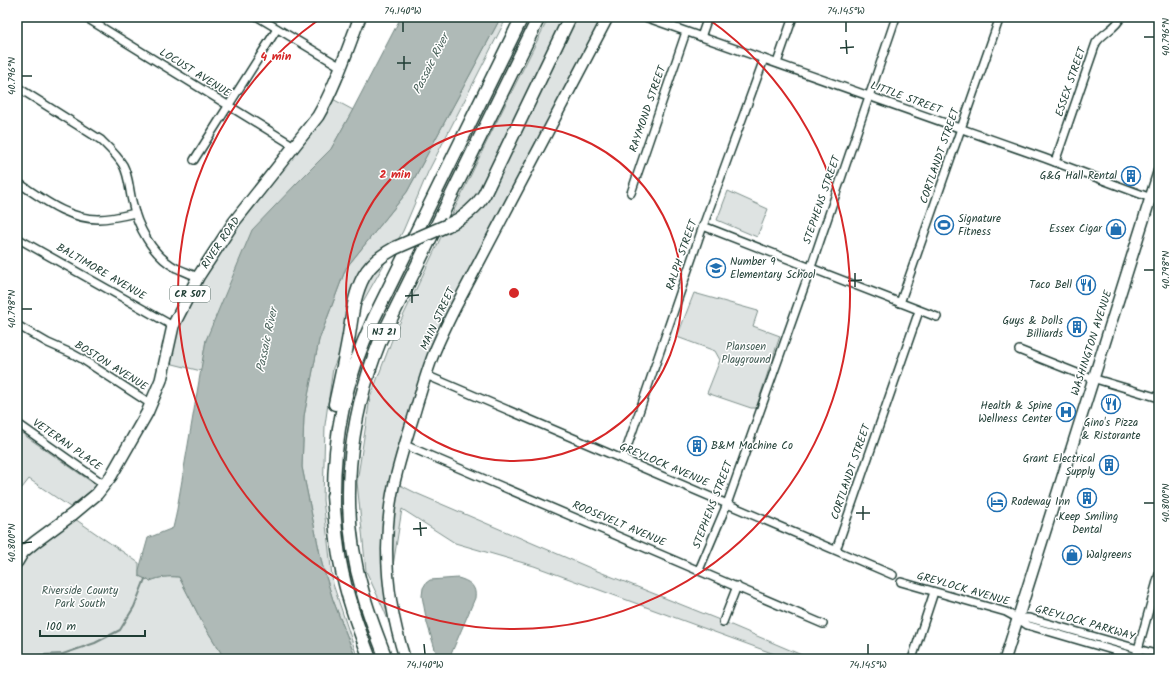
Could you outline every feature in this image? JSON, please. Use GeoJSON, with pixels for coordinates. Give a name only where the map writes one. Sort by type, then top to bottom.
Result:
{"type":"FeatureCollection","features":[{"type":"Feature","properties":{"kind":"highway","name":"NJ 21"},"geometry":{"type":"LineString","coordinates":[[370,659],[354,616],[344,580],[337,543],[334,504],[334,467],[339,428],[347,391],[359,354],[380,307],[522,17]]}},
{"type":"Feature","properties":{"kind":"highway","name":"NJ 21"},"geometry":{"type":"LineString","coordinates":[[386,659],[363,593],[352,541],[349,480],[351,449],[359,407],[367,377],[383,335],[539,17]]}},
{"type":"Feature","properties":{"kind":"highway"},"geometry":{"type":"LineString","coordinates":[[334,504],[330,466],[333,417],[357,292],[360,284],[368,268],[380,257],[395,248],[457,221],[469,213],[479,203],[570,17]]}},
{"type":"Feature","properties":{"kind":"main road","name":"RIVER ROAD"},"geometry":{"type":"LineString","coordinates":[[19,554],[73,514],[97,494],[111,476],[138,430],[151,404],[160,380],[173,326],[198,277],[234,222],[318,116],[326,102],[341,67],[360,17]]}},
{"type":"Feature","properties":{"kind":"street","name":"LOCUST AVENUE"},"geometry":{"type":"LineString","coordinates":[[85,17],[294,146]]}},
{"type":"Feature","properties":{"kind":"street"},"geometry":{"type":"LineString","coordinates":[[258,17],[341,67]]}},
{"type":"Feature","properties":{"kind":"street","name":"MAIN STREET"},"geometry":{"type":"LineString","coordinates":[[405,659],[392,609],[388,572],[388,522],[392,494],[405,444],[426,375],[447,323],[608,17]]}},
{"type":"Feature","properties":{"kind":"street","name":"LITTLE STREET"},"geometry":{"type":"LineString","coordinates":[[645,17],[1055,162],[1155,200]]}},
{"type":"Feature","properties":{"kind":"street"},"geometry":{"type":"LineString","coordinates":[[701,37],[708,17]]}},
{"type":"Feature","properties":{"kind":"street"},"geometry":{"type":"LineString","coordinates":[[777,63],[793,17]]}},
{"type":"Feature","properties":{"kind":"street","name":"STEPHENS STREET"},"geometry":{"type":"LineString","coordinates":[[699,570],[727,504],[896,17]]}},
{"type":"Feature","properties":{"kind":"street","name":"CORTLANDT STREET"},"geometry":{"type":"LineString","coordinates":[[900,303],[1000,17]]}},
{"type":"Feature","properties":{"kind":"street","name":"ESSEX STREET"},"geometry":{"type":"LineString","coordinates":[[1055,162],[1096,43],[1117,24],[1121,17]]}},
{"type":"Feature","properties":{"kind":"street"},"geometry":{"type":"LineString","coordinates":[[194,160],[277,29]]}},
{"type":"Feature","properties":{"kind":"street","name":"RAYMOND STREET"},"geometry":{"type":"LineString","coordinates":[[631,193],[686,32]]}},
{"type":"Feature","properties":{"kind":"street","name":"RALPH STREET"},"geometry":{"type":"LineString","coordinates":[[623,459],[764,59]]}},
{"type":"Feature","properties":{"kind":"street"},"geometry":{"type":"LineString","coordinates":[[17,88],[101,140],[109,148],[123,166],[127,175],[135,213],[143,232],[156,251],[175,267],[198,277]]}},
{"type":"Feature","properties":{"kind":"street","name":"WASHINGTON AVENUE"},"geometry":{"type":"LineString","coordinates":[[1005,659],[1093,379],[1155,200],[1159,171]]}},
{"type":"Feature","properties":{"kind":"street"},"geometry":{"type":"LineString","coordinates":[[17,182],[63,211],[77,217],[99,219],[135,213]]}},
{"type":"Feature","properties":{"kind":"street"},"geometry":{"type":"LineString","coordinates":[[704,226],[937,317]]}},
{"type":"Feature","properties":{"kind":"street","name":"BALTIMORE AVENUE"},"geometry":{"type":"LineString","coordinates":[[17,238],[173,326]]}},
{"type":"Feature","properties":{"kind":"street","name":"CORTLANDT STREET"},"geometry":{"type":"LineString","coordinates":[[836,550],[919,311]]}},
{"type":"Feature","properties":{"kind":"street","name":"BOSTON AVENUE"},"geometry":{"type":"LineString","coordinates":[[17,325],[41,340],[82,360],[151,404]]}},
{"type":"Feature","properties":{"kind":"street"},"geometry":{"type":"LineString","coordinates":[[1019,350],[1093,379],[1159,398]]}},
{"type":"Feature","properties":{"kind":"street","name":"GREYLOCK AVENUE"},"geometry":{"type":"LineString","coordinates":[[426,375],[893,575]]}},
{"type":"Feature","properties":{"kind":"street","name":"VETERAN PLACE"},"geometry":{"type":"LineString","coordinates":[[17,423],[105,484]]}},
{"type":"Feature","properties":{"kind":"street","name":"ROOSEVELT AVENUE"},"geometry":{"type":"LineString","coordinates":[[405,444],[823,624]]}},
{"type":"Feature","properties":{"kind":"street"},"geometry":{"type":"LineString","coordinates":[[1138,658],[1138,649],[1159,574]]}},
{"type":"Feature","properties":{"kind":"street","name":"GREYLOCK AVENUE"},"geometry":{"type":"LineString","coordinates":[[901,582],[1006,612],[1017,618]]}},
{"type":"Feature","properties":{"kind":"street"},"geometry":{"type":"LineString","coordinates":[[723,622],[737,586]]}},
{"type":"Feature","properties":{"kind":"street"},"geometry":{"type":"LineString","coordinates":[[912,659],[934,592]]}},
{"type":"Feature","properties":{"kind":"street","name":"GREYLOCK PARKWAY"},"geometry":{"type":"LineString","coordinates":[[1017,618],[1029,618],[1159,655]]}},
{"type":"Feature","properties":{"kind":"street","name":"GREYLOCK PARKWAY"},"geometry":{"type":"LineString","coordinates":[[1017,618],[1027,625],[1138,658]]}},
{"type":"Feature","properties":{"kind":"green space"},"geometry":{"type":"Polygon","coordinates":[[[501,17],[507,17],[428,172],[403,231],[357,312],[333,368],[325,425],[323,500],[333,584],[358,659],[356,659],[333,600],[322,564],[302,467],[304,416],[319,340],[346,268],[407,192],[501,17]]]}},
{"type":"Feature","properties":{"kind":"green space"},"geometry":{"type":"Polygon","coordinates":[[[549,17],[605,17],[437,336],[392,481],[418,494],[595,570],[811,659],[788,659],[534,566],[455,543],[402,509],[392,572],[395,630],[392,630],[366,571],[357,482],[370,398],[393,337],[491,133],[549,17]]]}},
{"type":"Feature","properties":{"kind":"green space"},"geometry":{"type":"Polygon","coordinates":[[[329,97],[353,110],[331,149],[296,184],[206,340],[201,371],[165,362],[170,341],[198,277],[329,97]]]}},
{"type":"Feature","properties":{"kind":"green space"},"geometry":{"type":"Polygon","coordinates":[[[728,191],[768,209],[757,237],[717,220],[728,191]]]}},
{"type":"Feature","properties":{"kind":"green space","name":"Plansoen Playground"},"geometry":{"type":"Polygon","coordinates":[[[694,293],[758,311],[753,326],[780,336],[756,408],[751,408],[707,393],[720,360],[715,351],[677,337],[694,293]]]}},
{"type":"Feature","properties":{"kind":"green space"},"geometry":{"type":"Polygon","coordinates":[[[17,430],[96,485],[70,507],[29,479],[22,488],[17,484],[17,430]]]}},
{"type":"Feature","properties":{"kind":"green space","name":"Riverside County Park South"},"geometry":{"type":"Polygon","coordinates":[[[75,519],[139,563],[139,576],[150,581],[164,577],[179,577],[203,624],[225,659],[17,659],[17,562],[75,519]]]}},
{"type":"Feature","properties":{"kind":"water","name":"Passaic River"},"geometry":{"type":"Polygon","coordinates":[[[401,17],[501,17],[407,192],[346,268],[319,340],[304,416],[302,467],[322,564],[333,600],[356,659],[225,659],[203,624],[179,577],[164,577],[150,581],[139,576],[139,570],[148,538],[173,528],[206,340],[252,230],[331,149],[401,17]]]}},
{"type":"Feature","properties":{"kind":"water"},"geometry":{"type":"Polygon","coordinates":[[[458,578],[466,581],[473,587],[475,590],[475,598],[449,659],[438,659],[427,623],[422,596],[423,588],[430,580],[458,578]]]}},
{"type":"Feature","properties":{"kind":"waterway"},"geometry":{"type":"LineString","coordinates":[[24,659],[42,655],[63,654],[95,643],[120,630],[134,607],[145,579]]}},
{"type":"Feature","properties":{"kind":"place","name":"G&G Hall Rental"},"geometry":{"type":"Point","coordinates":[1131,176]}},
{"type":"Feature","properties":{"kind":"place","name":"Signature Fitness"},"geometry":{"type":"Point","coordinates":[944,225]}},
{"type":"Feature","properties":{"kind":"place","name":"Essex Cigar"},"geometry":{"type":"Point","coordinates":[1116,229]}},
{"type":"Feature","properties":{"kind":"place","name":"Number 9 Elementary School"},"geometry":{"type":"Point","coordinates":[716,268]}},
{"type":"Feature","properties":{"kind":"place","name":"Taco Bell"},"geometry":{"type":"Point","coordinates":[1086,285]}},
{"type":"Feature","properties":{"kind":"place","name":"Guys & Dolls Billiards"},"geometry":{"type":"Point","coordinates":[1077,327]}},
{"type":"Feature","properties":{"kind":"place","name":"Gino's Pizza & Ristorante"},"geometry":{"type":"Point","coordinates":[1111,404]}},
{"type":"Feature","properties":{"kind":"place","name":"Health & Spine Wellness Center"},"geometry":{"type":"Point","coordinates":[1066,412]}},
{"type":"Feature","properties":{"kind":"place","name":"B&M Machine Co"},"geometry":{"type":"Point","coordinates":[697,446]}},
{"type":"Feature","properties":{"kind":"place","name":"Grant Electrical Supply"},"geometry":{"type":"Point","coordinates":[1109,465]}},
{"type":"Feature","properties":{"kind":"place","name":".Keep Smiling Dental"},"geometry":{"type":"Point","coordinates":[1087,498]}},
{"type":"Feature","properties":{"kind":"place","name":"Rodeway Inn"},"geometry":{"type":"Point","coordinates":[997,502]}},
{"type":"Feature","properties":{"kind":"place","name":"Walgreens"},"geometry":{"type":"Point","coordinates":[1072,555]}}]}
